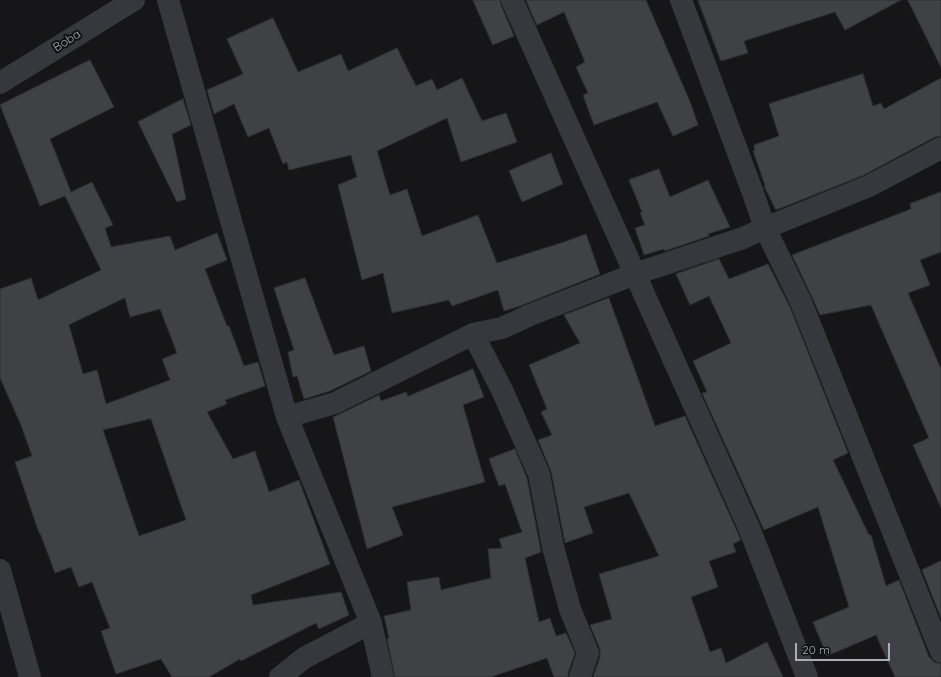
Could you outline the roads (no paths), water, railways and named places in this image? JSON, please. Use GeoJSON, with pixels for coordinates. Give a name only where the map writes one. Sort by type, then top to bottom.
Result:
{"type":"FeatureCollection","features":[{"type":"Feature","properties":{"kind":"street","name":"Boba"},"geometry":{"type":"LineString","coordinates":[[0,83],[134,0]]}},
{"type":"Feature","properties":{"kind":"street"},"geometry":{"type":"LineString","coordinates":[[168,0],[287,417],[370,624],[383,677]]}},
{"type":"Feature","properties":{"kind":"street"},"geometry":{"type":"LineString","coordinates":[[512,0],[750,530],[807,677]]}},
{"type":"Feature","properties":{"kind":"street"},"geometry":{"type":"LineString","coordinates":[[681,0],[765,228],[801,302],[941,652]]}},
{"type":"Feature","properties":{"kind":"street"},"geometry":{"type":"LineString","coordinates":[[287,417],[335,404],[473,334],[502,328],[530,315],[635,274],[743,238],[869,186],[941,148]]}},
{"type":"Feature","properties":{"kind":"street"},"geometry":{"type":"LineString","coordinates":[[473,334],[502,390],[539,474],[553,547],[570,609],[588,653],[580,677]]}},
{"type":"Feature","properties":{"kind":"street"},"geometry":{"type":"LineString","coordinates":[[0,570],[30,677]]}},
{"type":"Feature","properties":{"kind":"street"},"geometry":{"type":"LineString","coordinates":[[280,677],[304,658],[370,624]]}}]}
